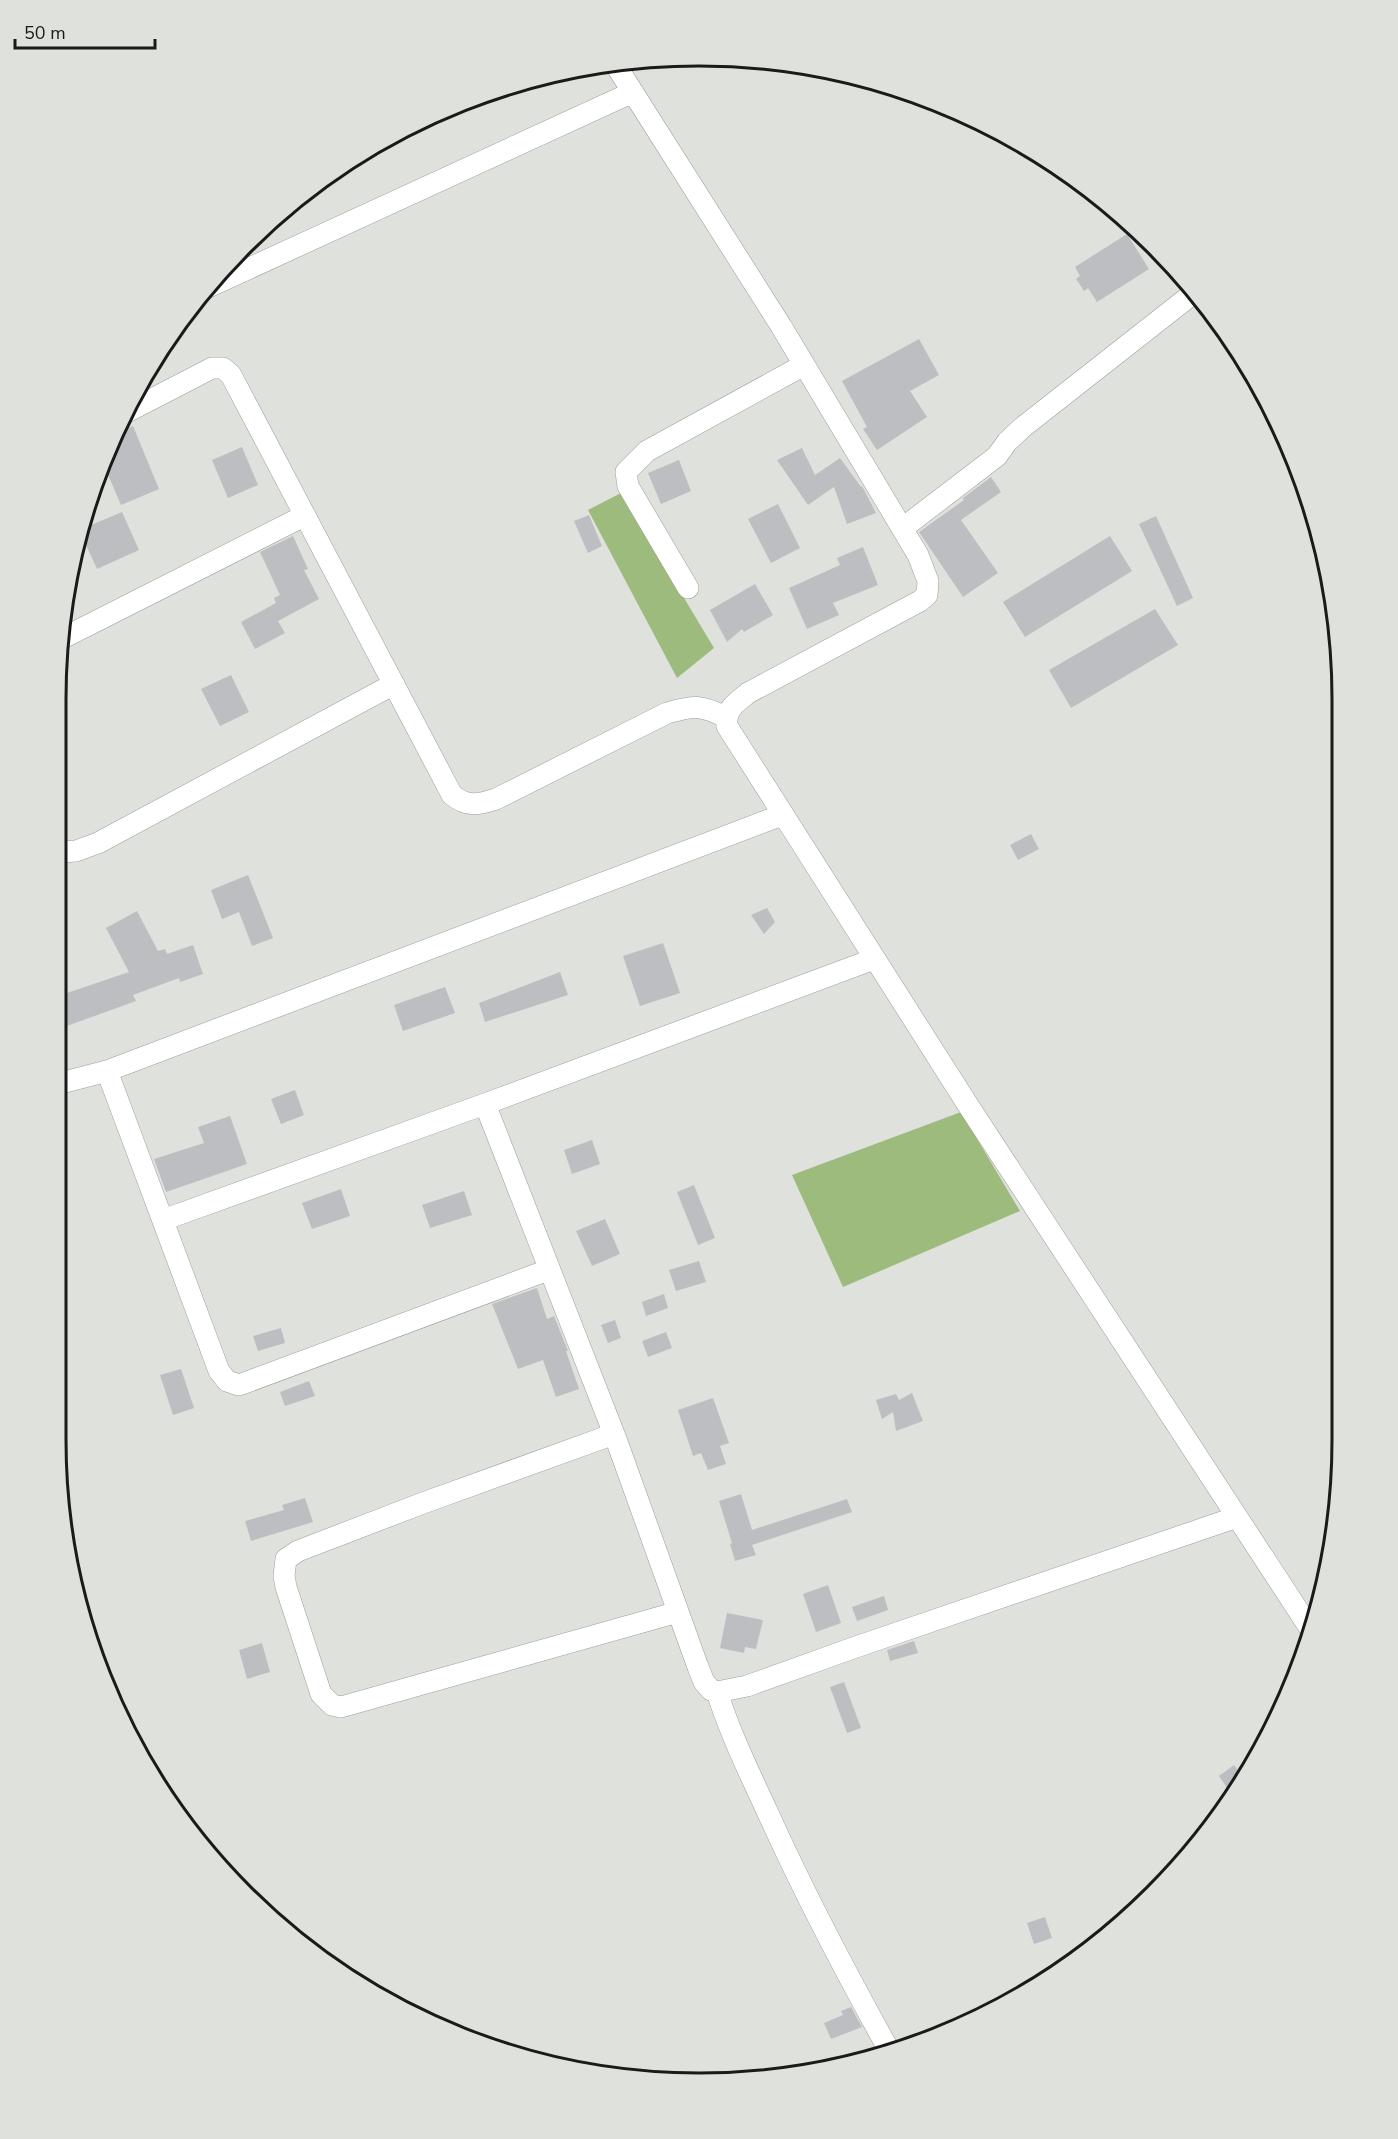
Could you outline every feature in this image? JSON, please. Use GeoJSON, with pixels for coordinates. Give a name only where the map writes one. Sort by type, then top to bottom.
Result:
{"type":"FeatureCollection","features":[{"type":"Feature","properties":{"kind":"street"},"geometry":{"type":"LineString","coordinates":[[619,71],[804,365],[903,528],[918,555],[928,581],[927,595],[908,608],[748,693],[730,708],[726,717],[727,726],[874,959],[1106,1318],[1305,1619]]}},
{"type":"Feature","properties":{"kind":"street"},"geometry":{"type":"LineString","coordinates":[[226,279],[633,92]]}},
{"type":"Feature","properties":{"kind":"street"},"geometry":{"type":"LineString","coordinates":[[903,528],[998,456],[1007,442],[1023,428],[1188,298]]}},
{"type":"Feature","properties":{"kind":"street"},"geometry":{"type":"LineString","coordinates":[[688,588],[628,486],[626,472],[647,452],[804,365]]}},
{"type":"Feature","properties":{"kind":"street"},"geometry":{"type":"LineString","coordinates":[[137,407],[212,368],[223,368],[231,375],[452,795],[461,802],[470,805],[482,804],[667,713],[688,707],[704,707],[726,717]]}},
{"type":"Feature","properties":{"kind":"street"},"geometry":{"type":"LineString","coordinates":[[69,635],[304,516]]}},
{"type":"Feature","properties":{"kind":"street"},"geometry":{"type":"LineString","coordinates":[[66,852],[76,851],[98,843],[394,684]]}},
{"type":"Feature","properties":{"kind":"street"},"geometry":{"type":"LineString","coordinates":[[66,1082],[107,1071],[782,815]]}},
{"type":"Feature","properties":{"kind":"street"},"geometry":{"type":"LineString","coordinates":[[163,1220],[874,959]]}},
{"type":"Feature","properties":{"kind":"street"},"geometry":{"type":"LineString","coordinates":[[107,1071],[219,1371],[227,1381],[239,1385],[548,1270]]}},
{"type":"Feature","properties":{"kind":"street"},"geometry":{"type":"LineString","coordinates":[[484,1104],[614,1434],[704,1682],[711,1690],[717,1692],[747,1686],[1237,1517]]}},
{"type":"Feature","properties":{"kind":"street"},"geometry":{"type":"LineString","coordinates":[[614,1434],[423,1503],[298,1551],[286,1559],[284,1567],[286,1587],[321,1694],[332,1705],[342,1707],[678,1612]]}},
{"type":"Feature","properties":{"kind":"street"},"geometry":{"type":"LineString","coordinates":[[717,1692],[740,1751],[789,1859],[886,2044]]}},
{"type":"Feature","properties":{"kind":"green space"},"geometry":{"type":"Polygon","coordinates":[[[621,493],[714,648],[677,678],[588,510],[621,493]]]}},
{"type":"Feature","properties":{"kind":"green space"},"geometry":{"type":"Polygon","coordinates":[[[961,1112],[1020,1211],[843,1287],[792,1175],[961,1112]]]}},
{"type":"Feature","properties":{"kind":"building"},"geometry":{"type":"Polygon","coordinates":[[[1127,234],[1149,269],[1097,302],[1088,288],[1084,291],[1076,279],[1080,276],[1075,267],[1127,234]]]}},
{"type":"Feature","properties":{"kind":"building"},"geometry":{"type":"Polygon","coordinates":[[[919,339],[939,375],[910,391],[927,417],[877,450],[863,429],[867,427],[842,381],[919,339]]]}},
{"type":"Feature","properties":{"kind":"building"},"geometry":{"type":"Polygon","coordinates":[[[133,426],[159,489],[121,505],[108,474],[127,429],[133,426]]]}},
{"type":"Feature","properties":{"kind":"building"},"geometry":{"type":"Polygon","coordinates":[[[242,447],[258,485],[228,498],[212,460],[242,447]]]}},
{"type":"Feature","properties":{"kind":"building"},"geometry":{"type":"Polygon","coordinates":[[[802,448],[815,475],[840,458],[862,486],[876,513],[847,524],[834,487],[808,505],[777,460],[802,448]]]}},
{"type":"Feature","properties":{"kind":"building"},"geometry":{"type":"Polygon","coordinates":[[[679,460],[691,491],[661,504],[648,473],[679,460]]]}},
{"type":"Feature","properties":{"kind":"building"},"geometry":{"type":"Polygon","coordinates":[[[991,477],[1001,492],[961,520],[998,573],[963,597],[919,532],[964,500],[963,498],[991,477]]]}},
{"type":"Feature","properties":{"kind":"building"},"geometry":{"type":"Polygon","coordinates":[[[778,504],[800,548],[771,563],[748,519],[778,504]]]}},
{"type":"Feature","properties":{"kind":"building"},"geometry":{"type":"Polygon","coordinates":[[[122,512],[139,550],[97,569],[86,544],[91,525],[122,512]]]}},
{"type":"Feature","properties":{"kind":"building"},"geometry":{"type":"Polygon","coordinates":[[[589,515],[602,546],[588,553],[574,521],[589,515]]]}},
{"type":"Feature","properties":{"kind":"building"},"geometry":{"type":"Polygon","coordinates":[[[1156,516],[1193,598],[1177,606],[1139,524],[1156,516]]]}},
{"type":"Feature","properties":{"kind":"building"},"geometry":{"type":"Polygon","coordinates":[[[293,536],[308,569],[304,570],[319,599],[278,621],[285,633],[255,649],[241,622],[276,603],[274,598],[280,595],[260,552],[293,536]]]}},
{"type":"Feature","properties":{"kind":"building"},"geometry":{"type":"Polygon","coordinates":[[[1110,536],[1132,571],[1025,637],[1003,602],[1110,536]]]}},
{"type":"Feature","properties":{"kind":"building"},"geometry":{"type":"Polygon","coordinates":[[[863,547],[878,585],[833,603],[839,615],[807,629],[789,588],[840,565],[837,558],[863,547]]]}},
{"type":"Feature","properties":{"kind":"building"},"geometry":{"type":"Polygon","coordinates":[[[755,584],[773,615],[744,632],[742,629],[727,642],[710,610],[755,584]]]}},
{"type":"Feature","properties":{"kind":"building"},"geometry":{"type":"Polygon","coordinates":[[[1155,609],[1178,645],[1071,708],[1049,670],[1155,609]]]}},
{"type":"Feature","properties":{"kind":"building"},"geometry":{"type":"Polygon","coordinates":[[[231,675],[249,712],[220,726],[201,689],[231,675]]]}},
{"type":"Feature","properties":{"kind":"building"},"geometry":{"type":"Polygon","coordinates":[[[1031,834],[1039,849],[1018,860],[1010,845],[1031,834]]]}},
{"type":"Feature","properties":{"kind":"building"},"geometry":{"type":"Polygon","coordinates":[[[248,875],[273,938],[252,946],[239,912],[222,919],[211,890],[248,875]]]}},
{"type":"Feature","properties":{"kind":"building"},"geometry":{"type":"Polygon","coordinates":[[[767,908],[775,922],[764,934],[751,915],[767,908]]]}},
{"type":"Feature","properties":{"kind":"building"},"geometry":{"type":"Polygon","coordinates":[[[137,911],[158,951],[165,949],[167,954],[193,945],[203,974],[180,982],[179,978],[133,995],[136,1001],[66,1026],[66,993],[129,972],[106,928],[137,911]]]}},
{"type":"Feature","properties":{"kind":"building"},"geometry":{"type":"Polygon","coordinates":[[[663,943],[680,993],[640,1006],[623,956],[663,943]]]}},
{"type":"Feature","properties":{"kind":"building"},"geometry":{"type":"Polygon","coordinates":[[[560,972],[568,995],[485,1022],[479,1003],[560,972]]]}},
{"type":"Feature","properties":{"kind":"building"},"geometry":{"type":"Polygon","coordinates":[[[445,987],[455,1013],[403,1031],[394,1005],[445,987]]]}},
{"type":"Feature","properties":{"kind":"building"},"geometry":{"type":"Polygon","coordinates":[[[295,1090],[304,1115],[281,1124],[271,1099],[295,1090]]]}},
{"type":"Feature","properties":{"kind":"building"},"geometry":{"type":"Polygon","coordinates":[[[230,1116],[247,1164],[166,1192],[154,1159],[204,1143],[198,1127],[230,1116]]]}},
{"type":"Feature","properties":{"kind":"building"},"geometry":{"type":"Polygon","coordinates":[[[592,1140],[600,1164],[572,1174],[564,1150],[592,1140]]]}},
{"type":"Feature","properties":{"kind":"building"},"geometry":{"type":"Polygon","coordinates":[[[694,1185],[715,1238],[698,1245],[677,1192],[694,1185]]]}},
{"type":"Feature","properties":{"kind":"building"},"geometry":{"type":"Polygon","coordinates":[[[341,1189],[350,1216],[312,1229],[302,1203],[341,1189]]]}},
{"type":"Feature","properties":{"kind":"building"},"geometry":{"type":"Polygon","coordinates":[[[464,1191],[472,1215],[430,1228],[422,1205],[464,1191]]]}},
{"type":"Feature","properties":{"kind":"building"},"geometry":{"type":"Polygon","coordinates":[[[605,1219],[620,1254],[592,1266],[576,1231],[605,1219]]]}},
{"type":"Feature","properties":{"kind":"building"},"geometry":{"type":"Polygon","coordinates":[[[699,1261],[706,1282],[676,1291],[669,1270],[699,1261]]]}},
{"type":"Feature","properties":{"kind":"building"},"geometry":{"type":"Polygon","coordinates":[[[537,1288],[547,1319],[554,1316],[568,1351],[566,1351],[579,1389],[556,1397],[543,1360],[518,1369],[492,1304],[537,1288]]]}},
{"type":"Feature","properties":{"kind":"building"},"geometry":{"type":"Polygon","coordinates":[[[664,1294],[668,1308],[646,1316],[642,1302],[664,1294]]]}},
{"type":"Feature","properties":{"kind":"building"},"geometry":{"type":"Polygon","coordinates":[[[615,1320],[621,1338],[608,1343],[601,1325],[615,1320]]]}},
{"type":"Feature","properties":{"kind":"building"},"geometry":{"type":"Polygon","coordinates":[[[281,1328],[285,1343],[258,1351],[253,1336],[281,1328]]]}},
{"type":"Feature","properties":{"kind":"building"},"geometry":{"type":"Polygon","coordinates":[[[666,1332],[672,1348],[648,1357],[642,1341],[666,1332]]]}},
{"type":"Feature","properties":{"kind":"building"},"geometry":{"type":"Polygon","coordinates":[[[181,1369],[194,1408],[173,1415],[160,1375],[181,1369]]]}},
{"type":"Feature","properties":{"kind":"building"},"geometry":{"type":"Polygon","coordinates":[[[309,1381],[315,1396],[285,1406],[280,1392],[309,1381]]]}},
{"type":"Feature","properties":{"kind":"building"},"geometry":{"type":"Polygon","coordinates":[[[912,1393],[923,1421],[896,1431],[893,1412],[882,1419],[876,1400],[896,1394],[899,1400],[912,1393]]]}},
{"type":"Feature","properties":{"kind":"building"},"geometry":{"type":"Polygon","coordinates":[[[713,1398],[729,1443],[720,1446],[726,1464],[708,1470],[701,1453],[693,1456],[678,1410],[713,1398]]]}},
{"type":"Feature","properties":{"kind":"building"},"geometry":{"type":"Polygon","coordinates":[[[741,1494],[752,1530],[847,1499],[852,1512],[752,1545],[756,1555],[735,1561],[719,1501],[741,1494]]]}},
{"type":"Feature","properties":{"kind":"building"},"geometry":{"type":"Polygon","coordinates":[[[305,1498],[313,1522],[251,1541],[245,1521],[284,1510],[282,1505],[305,1498]]]}},
{"type":"Feature","properties":{"kind":"building"},"geometry":{"type":"Polygon","coordinates":[[[828,1585],[841,1623],[816,1632],[803,1594],[828,1585]]]}},
{"type":"Feature","properties":{"kind":"building"},"geometry":{"type":"Polygon","coordinates":[[[884,1596],[888,1610],[857,1621],[852,1607],[884,1596]]]}},
{"type":"Feature","properties":{"kind":"building"},"geometry":{"type":"Polygon","coordinates":[[[727,1613],[763,1620],[756,1649],[745,1647],[744,1653],[720,1648],[727,1613]]]}},
{"type":"Feature","properties":{"kind":"building"},"geometry":{"type":"Polygon","coordinates":[[[914,1641],[918,1653],[890,1661],[887,1650],[914,1641]]]}},
{"type":"Feature","properties":{"kind":"building"},"geometry":{"type":"Polygon","coordinates":[[[262,1643],[270,1672],[247,1679],[239,1650],[262,1643]]]}},
{"type":"Feature","properties":{"kind":"building"},"geometry":{"type":"Polygon","coordinates":[[[844,1682],[861,1728],[847,1733],[830,1687],[844,1682]]]}},
{"type":"Feature","properties":{"kind":"building"},"geometry":{"type":"Polygon","coordinates":[[[1234,1765],[1238,1771],[1227,1788],[1219,1776],[1234,1765]]]}},
{"type":"Feature","properties":{"kind":"building"},"geometry":{"type":"Polygon","coordinates":[[[1045,1917],[1052,1938],[1034,1944],[1027,1923],[1045,1917]]]}},
{"type":"Feature","properties":{"kind":"building"},"geometry":{"type":"Polygon","coordinates":[[[851,2007],[862,2027],[831,2039],[824,2023],[843,2015],[841,2011],[851,2007]]]}}]}
